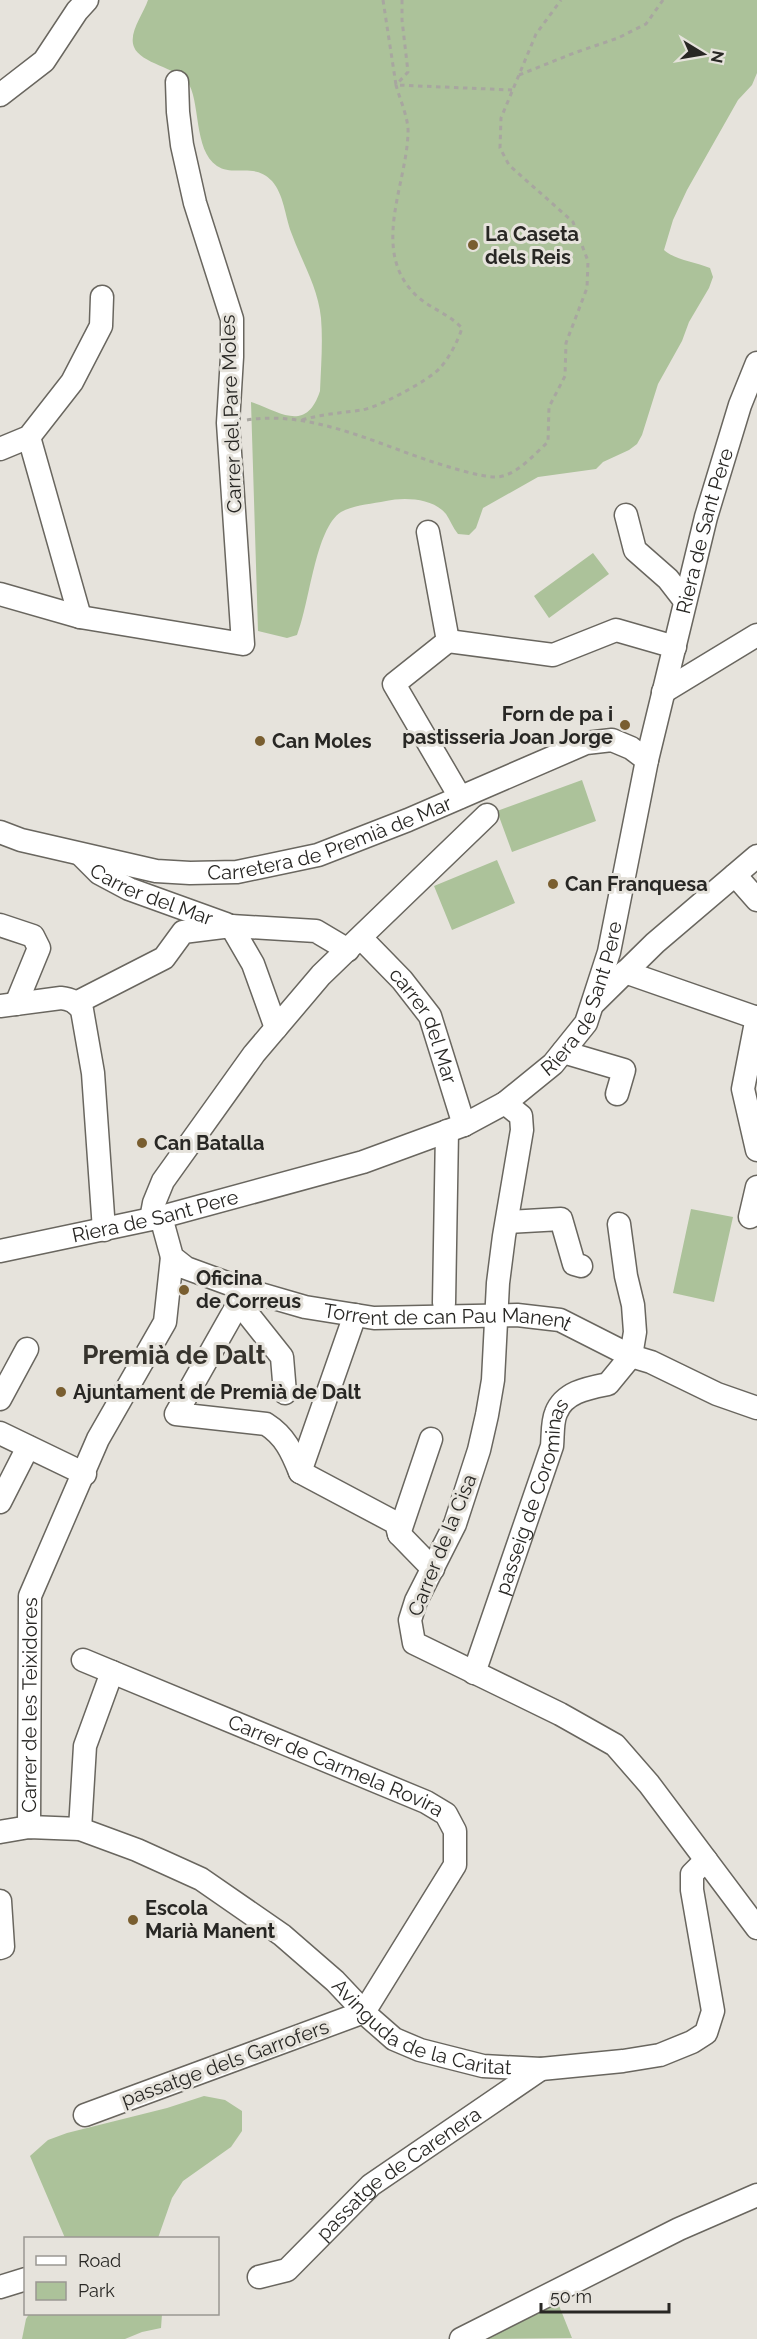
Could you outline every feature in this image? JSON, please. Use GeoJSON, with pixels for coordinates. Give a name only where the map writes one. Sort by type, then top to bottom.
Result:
{"type":"FeatureCollection","features":[{"type":"Feature","properties":{"kind":"street"},"geometry":{"type":"LineString","coordinates":[[0,95],[44,62],[77,11],[87,0]]}},
{"type":"Feature","properties":{"kind":"street","name":"Carrer del Pare Moles"},"geometry":{"type":"LineString","coordinates":[[80,617],[243,644],[228,423],[232,319],[195,203],[182,145],[177,82]]}},
{"type":"Feature","properties":{"kind":"street"},"geometry":{"type":"LineString","coordinates":[[0,449],[29,437],[72,382],[101,326],[102,297]]}},
{"type":"Feature","properties":{"kind":"street","name":"Riera de Sant Pere"},"geometry":{"type":"LineString","coordinates":[[0,1251],[156,1218],[363,1162],[456,1128],[505,1103],[553,1064],[586,1023],[609,952],[647,760],[685,601],[706,518],[733,427],[757,363]]}},
{"type":"Feature","properties":{"kind":"street"},"geometry":{"type":"LineString","coordinates":[[29,437],[80,617]]}},
{"type":"Feature","properties":{"kind":"street"},"geometry":{"type":"LineString","coordinates":[[626,515],[635,550],[668,579],[685,601]]}},
{"type":"Feature","properties":{"kind":"street"},"geometry":{"type":"LineString","coordinates":[[428,532],[448,641]]}},
{"type":"Feature","properties":{"kind":"street"},"geometry":{"type":"LineString","coordinates":[[0,594],[80,617]]}},
{"type":"Feature","properties":{"kind":"street"},"geometry":{"type":"LineString","coordinates":[[460,797],[394,684],[448,641],[553,655],[616,630],[675,647]]}},
{"type":"Feature","properties":{"kind":"street"},"geometry":{"type":"LineString","coordinates":[[663,692],[757,635]]}},
{"type":"Feature","properties":{"kind":"street","name":"Carretera de Premià de Mar"},"geometry":{"type":"LineString","coordinates":[[0,832],[156,872],[237,872],[318,855],[586,743],[612,740],[631,748],[647,760]]}},
{"type":"Feature","properties":{"kind":"street"},"geometry":{"type":"LineString","coordinates":[[172,1257],[156,1218],[154,1203],[163,1181],[247,1063],[321,975],[486,816]]}},
{"type":"Feature","properties":{"kind":"street","name":"Carrer del Mar"},"geometry":{"type":"LineString","coordinates":[[79,853],[99,873],[129,889],[231,926]]}},
{"type":"Feature","properties":{"kind":"street"},"geometry":{"type":"LineString","coordinates":[[592,1005],[655,943],[757,856]]}},
{"type":"Feature","properties":{"kind":"street"},"geometry":{"type":"LineString","coordinates":[[735,875],[757,900]]}},
{"type":"Feature","properties":{"kind":"street"},"geometry":{"type":"LineString","coordinates":[[0,925],[33,936],[39,948],[8,1005]]}},
{"type":"Feature","properties":{"kind":"street"},"geometry":{"type":"LineString","coordinates":[[76,1003],[164,958],[183,932],[231,926],[253,964],[276,1028]]}},
{"type":"Feature","properties":{"kind":"street","name":"carrer del Mar"},"geometry":{"type":"LineString","coordinates":[[231,926],[316,931],[354,944],[402,980],[430,1016],[456,1128],[444,1303]]}},
{"type":"Feature","properties":{"kind":"street"},"geometry":{"type":"LineString","coordinates":[[625,972],[757,1017],[743,1089],[757,1150]]}},
{"type":"Feature","properties":{"kind":"street"},"geometry":{"type":"LineString","coordinates":[[8,1005],[61,998],[69,999],[82,1010],[93,1073],[104,1230]]}},
{"type":"Feature","properties":{"kind":"street"},"geometry":{"type":"LineString","coordinates":[[563,1052],[624,1070],[617,1094]]}},
{"type":"Feature","properties":{"kind":"street","name":"Carrer de la Cisa"},"geometry":{"type":"LineString","coordinates":[[505,1103],[521,1116],[522,1130],[498,1283],[493,1380],[479,1450],[454,1524],[416,1601],[410,1620],[414,1643],[560,1714],[615,1745],[649,1784],[757,1928]]}},
{"type":"Feature","properties":{"kind":"street"},"geometry":{"type":"LineString","coordinates":[[750,1216],[757,1187]]}},
{"type":"Feature","properties":{"kind":"street"},"geometry":{"type":"LineString","coordinates":[[507,1222],[561,1219],[574,1264],[581,1266]]}},
{"type":"Feature","properties":{"kind":"street"},"geometry":{"type":"LineString","coordinates":[[619,1224],[626,1276],[633,1305],[635,1332],[631,1356]]}},
{"type":"Feature","properties":{"kind":"street","name":"Torrent de can Pau Manent"},"geometry":{"type":"LineString","coordinates":[[172,1257],[186,1268],[243,1296],[305,1307],[374,1318],[534,1315],[560,1320],[631,1356],[651,1362],[717,1394],[757,1408]]}},
{"type":"Feature","properties":{"kind":"street","name":"Carrer de les Teixidores"},"geometry":{"type":"LineString","coordinates":[[29,1827],[30,1596],[85,1474],[98,1439],[165,1322],[172,1257]]}},
{"type":"Feature","properties":{"kind":"street"},"geometry":{"type":"LineString","coordinates":[[285,1392],[282,1357],[243,1296],[176,1414],[266,1424],[275,1429],[290,1446],[300,1472],[396,1523],[399,1534],[432,1569]]}},
{"type":"Feature","properties":{"kind":"street"},"geometry":{"type":"LineString","coordinates":[[300,1472],[355,1315]]}},
{"type":"Feature","properties":{"kind":"street"},"geometry":{"type":"LineString","coordinates":[[1,1394],[27,1349]]}},
{"type":"Feature","properties":{"kind":"street","name":"passeig de Corominas"},"geometry":{"type":"LineString","coordinates":[[474,1673],[552,1446],[555,1413],[568,1396],[608,1384],[631,1356]]}},
{"type":"Feature","properties":{"kind":"street"},"geometry":{"type":"LineString","coordinates":[[0,1433],[85,1474]]}},
{"type":"Feature","properties":{"kind":"street"},"geometry":{"type":"LineString","coordinates":[[399,1534],[431,1439]]}},
{"type":"Feature","properties":{"kind":"street"},"geometry":{"type":"LineString","coordinates":[[0,1502],[28,1447]]}},
{"type":"Feature","properties":{"kind":"street","name":"Carrer de Carmela Rovira"},"geometry":{"type":"LineString","coordinates":[[83,1660],[426,1802],[446,1814],[455,1831],[455,1865],[364,2012]]}},
{"type":"Feature","properties":{"kind":"street"},"geometry":{"type":"LineString","coordinates":[[81,1829],[85,1746],[112,1672]]}},
{"type":"Feature","properties":{"kind":"street","name":"Avinguda de la Caritat"},"geometry":{"type":"LineString","coordinates":[[0,1832],[29,1827],[81,1829],[137,1850],[201,1879],[282,1935],[335,1981],[394,2039],[420,2050],[483,2066],[541,2069],[660,2055],[692,2042],[706,2032],[713,2011],[692,1890],[693,1874],[706,1860]]}},
{"type":"Feature","properties":{"kind":"street"},"geometry":{"type":"LineString","coordinates":[[0,1901],[3,1947],[0,1948]]}},
{"type":"Feature","properties":{"kind":"street","name":"passatge dels Garrofers"},"geometry":{"type":"LineString","coordinates":[[85,2115],[364,2012]]}},
{"type":"Feature","properties":{"kind":"street","name":"passatge de Carenera"},"geometry":{"type":"LineString","coordinates":[[259,2277],[287,2270],[371,2185],[541,2069]]}},
{"type":"Feature","properties":{"kind":"street"},"geometry":{"type":"LineString","coordinates":[[460,2339],[679,2229],[757,2195]]}},
{"type":"Feature","properties":{"kind":"street"},"geometry":{"type":"LineString","coordinates":[[0,2287],[24,2280]]}},
{"type":"Feature","properties":{"kind":"path"},"geometry":{"type":"LineString","coordinates":[[300,420],[320,414],[364,410],[402,393],[439,369],[459,339],[462,328],[454,319],[432,308],[411,290],[393,260],[395,208],[409,133],[396,85],[383,0]]}},
{"type":"Feature","properties":{"kind":"path"},"geometry":{"type":"LineString","coordinates":[[396,85],[408,72],[402,0]]}},
{"type":"Feature","properties":{"kind":"path"},"geometry":{"type":"LineString","coordinates":[[228,423],[257,418],[300,420],[363,437],[452,468],[496,477],[519,469],[548,442],[549,407],[564,376],[566,343],[587,288],[588,261],[573,222],[509,165],[500,148],[501,117],[536,34],[561,0]]}},
{"type":"Feature","properties":{"kind":"path"},"geometry":{"type":"LineString","coordinates":[[519,75],[627,34],[646,24],[663,0]]}},
{"type":"Feature","properties":{"kind":"path"},"geometry":{"type":"LineString","coordinates":[[396,85],[513,90]]}},
{"type":"Feature","properties":{"kind":"green space"},"geometry":{"type":"Polygon","coordinates":[[[148,0],[757,0],[757,73],[752,85],[738,100],[687,190],[673,220],[664,250],[679,259],[710,268],[713,277],[658,384],[637,444],[603,462],[596,469],[538,477],[483,508],[476,528],[469,535],[458,534],[446,514],[434,505],[418,500],[393,500],[357,506],[341,512],[332,521],[319,550],[297,635],[287,638],[258,631],[251,402],[291,416],[299,416],[307,412],[314,404],[320,391],[321,318],[313,285],[291,232],[282,199],[272,181],[258,172],[224,169],[209,159],[204,149],[194,100],[187,81],[176,73],[151,62],[138,53],[134,47],[135,29],[148,0]]]}},
{"type":"Feature","properties":{"kind":"green space"},"geometry":{"type":"Polygon","coordinates":[[[593,553],[609,574],[549,618],[534,596],[593,553]]]}},
{"type":"Feature","properties":{"kind":"green space"},"geometry":{"type":"Polygon","coordinates":[[[582,780],[596,821],[512,852],[497,811],[582,780]]]}},
{"type":"Feature","properties":{"kind":"green space"},"geometry":{"type":"Polygon","coordinates":[[[497,860],[515,903],[452,930],[434,886],[497,860]]]}},
{"type":"Feature","properties":{"kind":"green space"},"geometry":{"type":"Polygon","coordinates":[[[691,1209],[733,1217],[714,1302],[673,1293],[691,1209]]]}},
{"type":"Feature","properties":{"kind":"green space"},"geometry":{"type":"Polygon","coordinates":[[[204,2096],[225,2100],[242,2111],[242,2131],[231,2147],[183,2181],[172,2198],[158,2237],[65,2237],[30,2156],[48,2140],[67,2133],[167,2108],[204,2096]]]}},
{"type":"Feature","properties":{"kind":"green space"},"geometry":{"type":"Polygon","coordinates":[[[558,2303],[572,2338],[482,2339],[481,2337],[558,2303]]]}},
{"type":"Feature","properties":{"kind":"green space"},"geometry":{"type":"Polygon","coordinates":[[[28,2315],[162,2315],[161,2328],[125,2339],[22,2339],[28,2315]]]}},
{"type":"Feature","properties":{"kind":"place","name":"La Caseta dels Reis"},"geometry":{"type":"Point","coordinates":[473,245]}},
{"type":"Feature","properties":{"kind":"place","name":"Forn de pa i pastisseria Joan Jorge"},"geometry":{"type":"Point","coordinates":[625,725]}},
{"type":"Feature","properties":{"kind":"place","name":"Can Moles"},"geometry":{"type":"Point","coordinates":[260,741]}},
{"type":"Feature","properties":{"kind":"place","name":"Can Franquesa"},"geometry":{"type":"Point","coordinates":[553,884]}},
{"type":"Feature","properties":{"kind":"place","name":"Can Batalla"},"geometry":{"type":"Point","coordinates":[142,1143]}},
{"type":"Feature","properties":{"kind":"place","name":"Oficina de Correus"},"geometry":{"type":"Point","coordinates":[184,1290]}},
{"type":"Feature","properties":{"kind":"place","name":"Ajuntament de Premià de Dalt"},"geometry":{"type":"Point","coordinates":[61,1392]}},
{"type":"Feature","properties":{"kind":"place","name":"Escola Marià Manent"},"geometry":{"type":"Point","coordinates":[133,1920]}},
{"type":"Feature","properties":{"kind":"district","name":"Premià de Dalt"},"geometry":{"type":"Point","coordinates":[174,1355]}}]}
